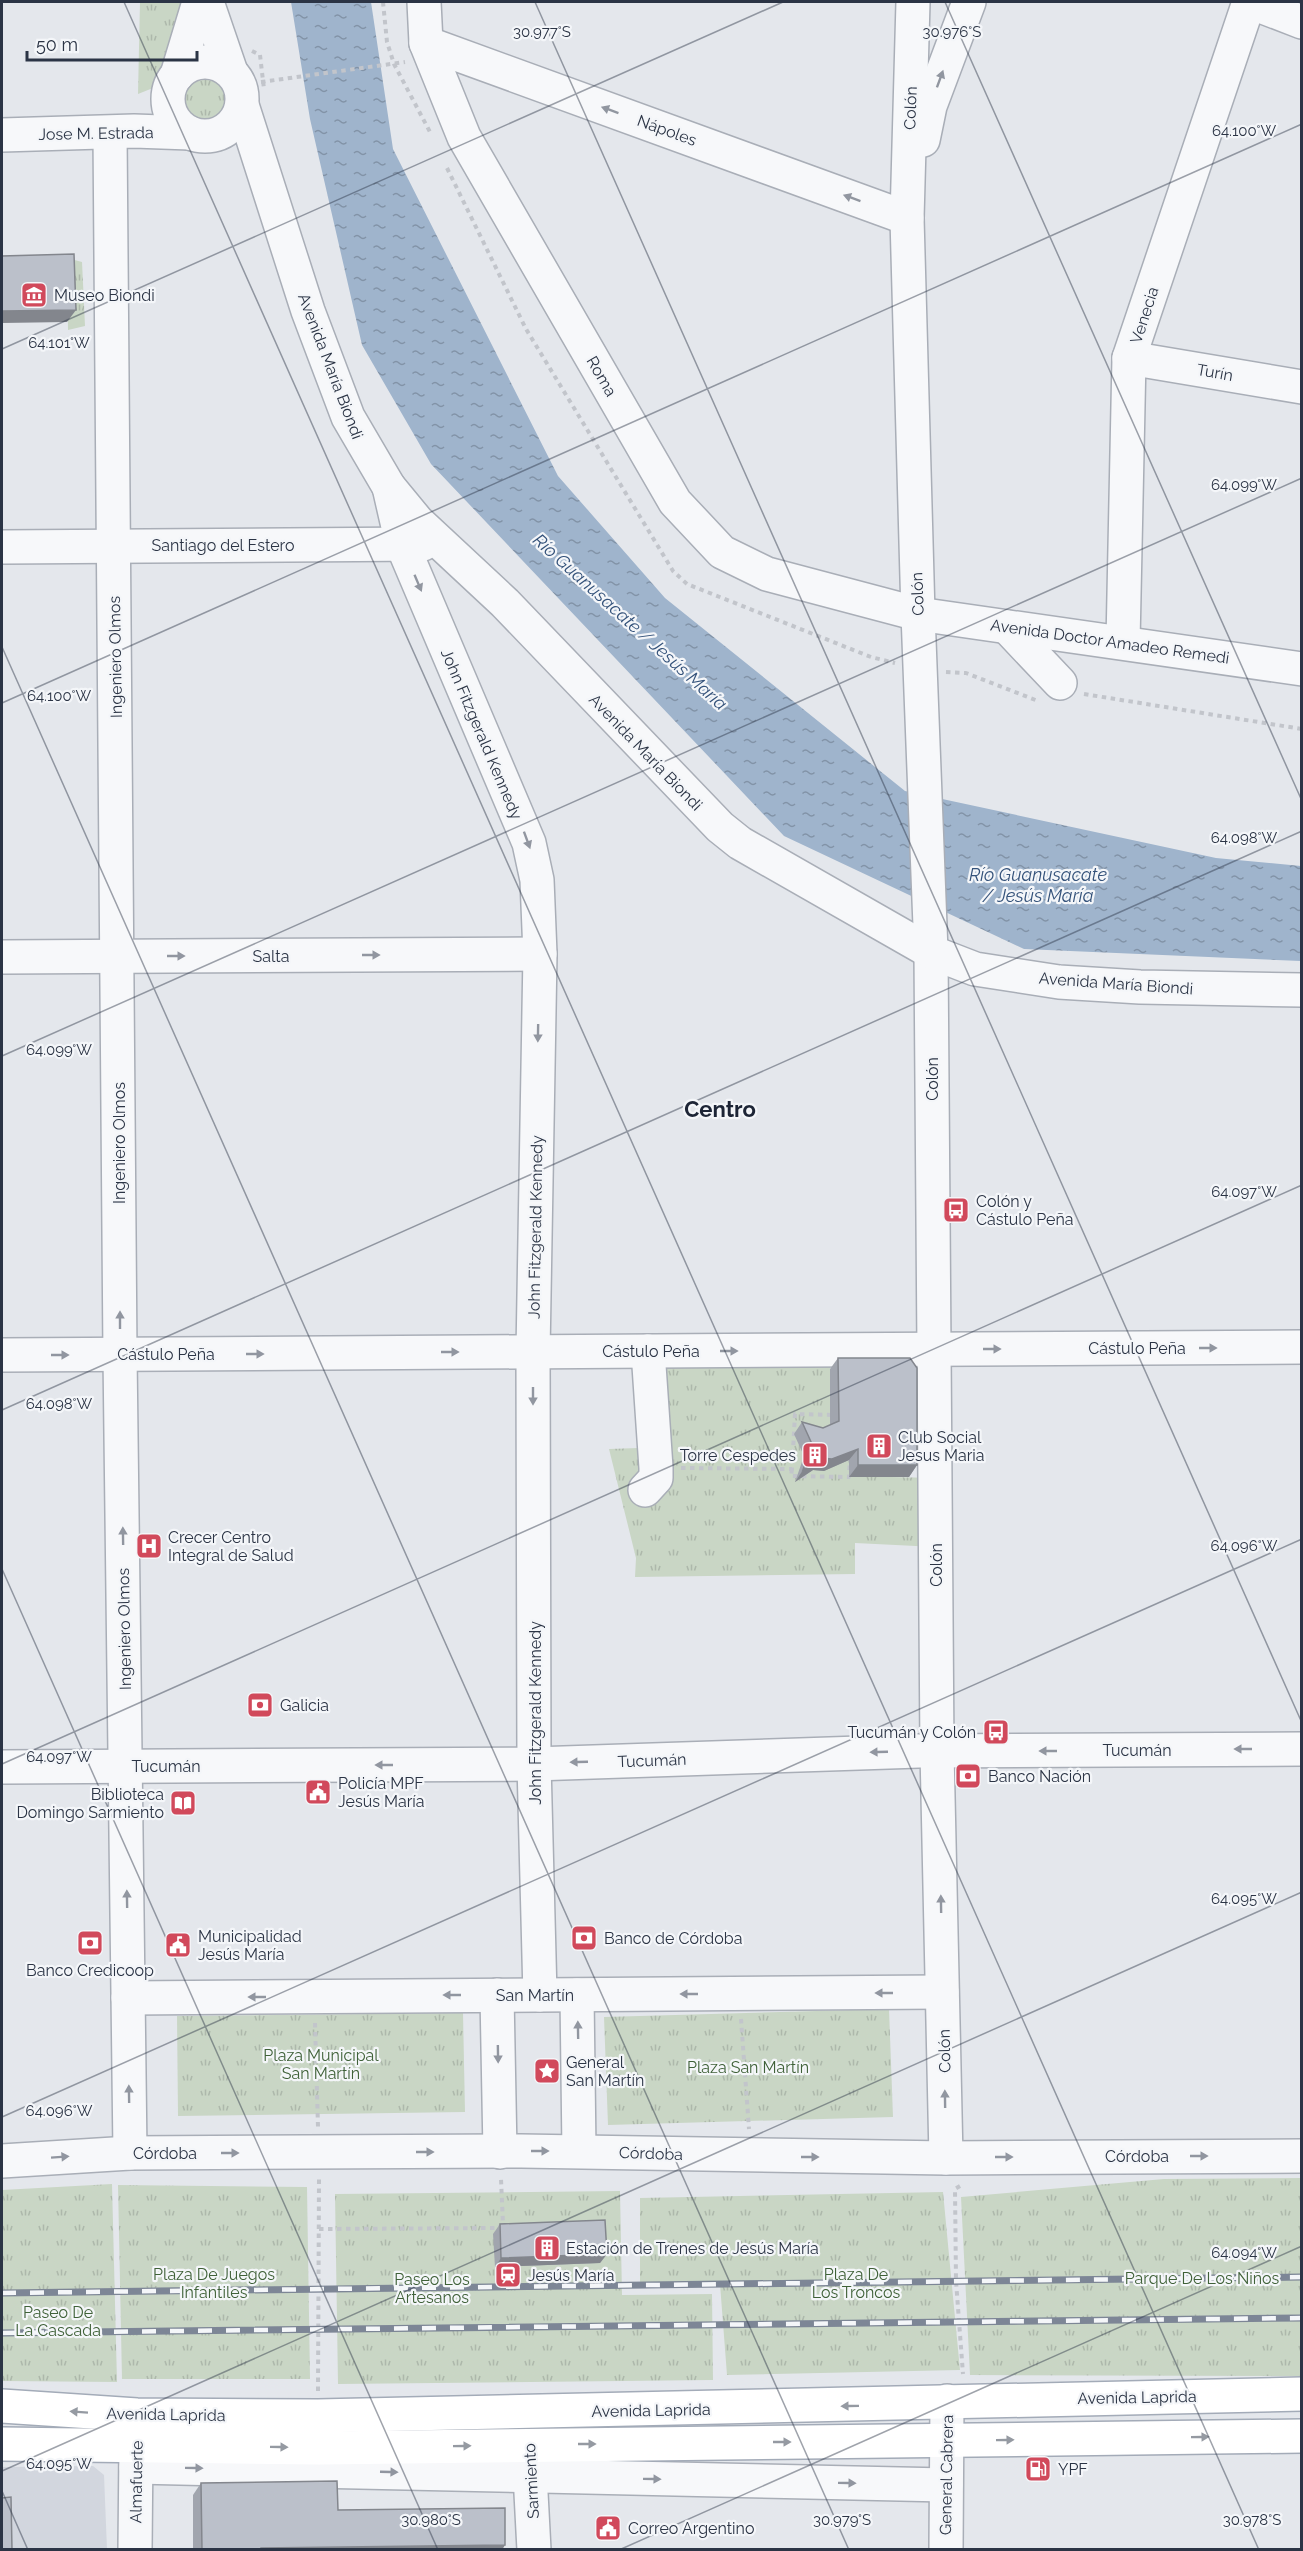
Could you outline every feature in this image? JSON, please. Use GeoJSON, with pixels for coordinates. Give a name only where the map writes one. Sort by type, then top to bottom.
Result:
{"type":"FeatureCollection","features":[{"type":"Feature","properties":{"kind":"main road","name":"Avenida Laprida"},"geometry":{"type":"LineString","coordinates":[[2,2444],[136,2442],[319,2448],[951,2388],[1302,2394]]}},
{"type":"Feature","properties":{"kind":"main road","name":"Avenida Laprida"},"geometry":{"type":"LineString","coordinates":[[2,2406],[136,2442],[318,2416],[528,2428],[946,2441],[1302,2436]]}},
{"type":"Feature","properties":{"kind":"street"},"geometry":{"type":"LineString","coordinates":[[199,2],[173,82],[170,111],[175,120],[204,133],[236,120],[247,80],[207,2]]}},
{"type":"Feature","properties":{"kind":"street","name":"Roma"},"geometry":{"type":"LineString","coordinates":[[424,2],[426,43],[464,137],[675,502],[722,552],[767,574],[918,614]]}},
{"type":"Feature","properties":{"kind":"street","name":"Colón"},"geometry":{"type":"LineString","coordinates":[[913,2],[908,218],[918,614],[931,938],[937,1751],[946,2158]]}},
{"type":"Feature","properties":{"kind":"street"},"geometry":{"type":"LineString","coordinates":[[908,218],[930,106],[969,2]]}},
{"type":"Feature","properties":{"kind":"street"},"geometry":{"type":"LineString","coordinates":[[1249,2],[1302,22]]}},
{"type":"Feature","properties":{"kind":"street","name":"Venecia"},"geometry":{"type":"LineString","coordinates":[[1123,642],[1130,358],[1249,2]]}},
{"type":"Feature","properties":{"kind":"street","name":"Nápoles"},"geometry":{"type":"LineString","coordinates":[[426,43],[908,218]]}},
{"type":"Feature","properties":{"kind":"street"},"geometry":{"type":"LineString","coordinates":[[122,132],[191,64],[200,62],[217,64],[247,80]]}},
{"type":"Feature","properties":{"kind":"street","name":"Avenida María Biondi"},"geometry":{"type":"LineString","coordinates":[[247,80],[259,157],[308,311],[348,417],[389,487],[417,521],[505,603],[720,827],[740,843],[931,938],[975,969],[1059,982],[1140,987],[1302,990]]}},
{"type":"Feature","properties":{"kind":"street","name":"Jose M. Estrada"},"geometry":{"type":"LineString","coordinates":[[2,135],[122,132],[204,133],[259,157]]}},
{"type":"Feature","properties":{"kind":"street","name":"Ingeniero Olmos"},"geometry":{"type":"LineString","coordinates":[[122,132],[114,546],[120,1354],[130,2153]]}},
{"type":"Feature","properties":{"kind":"street","name":"Turín"},"geometry":{"type":"LineString","coordinates":[[1130,358],[1302,387]]}},
{"type":"Feature","properties":{"kind":"street","name":"John Fitzgerald Kennedy"},"geometry":{"type":"LineString","coordinates":[[389,487],[402,544],[529,843],[537,880],[540,954],[533,1352],[534,1764],[540,1995]]}},
{"type":"Feature","properties":{"kind":"street","name":"Santiago del Estero"},"geometry":{"type":"LineString","coordinates":[[2,547],[444,544]]}},
{"type":"Feature","properties":{"kind":"street","name":"Avenida Doctor Amadeo Remedi"},"geometry":{"type":"LineString","coordinates":[[918,614],[1302,669]]}},
{"type":"Feature","properties":{"kind":"street"},"geometry":{"type":"LineString","coordinates":[[1007,627],[1060,693]]}},
{"type":"Feature","properties":{"kind":"street","name":"Salta"},"geometry":{"type":"LineString","coordinates":[[2,957],[540,954]]}},
{"type":"Feature","properties":{"kind":"street","name":"Cástulo Peña"},"geometry":{"type":"LineString","coordinates":[[2,1355],[1302,1347]]}},
{"type":"Feature","properties":{"kind":"street"},"geometry":{"type":"LineString","coordinates":[[648,1351],[651,1479]]}},
{"type":"Feature","properties":{"kind":"street","name":"Tucumán"},"geometry":{"type":"LineString","coordinates":[[2,1767],[534,1764],[937,1751],[1302,1749]]}},
{"type":"Feature","properties":{"kind":"street","name":"San Martín"},"geometry":{"type":"LineString","coordinates":[[128,1998],[942,1992]]}},
{"type":"Feature","properties":{"kind":"street"},"geometry":{"type":"LineString","coordinates":[[498,1995],[500,2151]]}},
{"type":"Feature","properties":{"kind":"street"},"geometry":{"type":"LineString","coordinates":[[577,1995],[579,2151]]}},
{"type":"Feature","properties":{"kind":"street","name":"Córdoba"},"geometry":{"type":"LineString","coordinates":[[2,2161],[130,2153],[500,2151],[946,2158],[1302,2156]]}},
{"type":"Feature","properties":{"kind":"street","name":"General Cabrera"},"geometry":{"type":"LineString","coordinates":[[946,2550],[946,2441],[951,2388]]}},
{"type":"Feature","properties":{"kind":"street","name":"Sarmiento"},"geometry":{"type":"LineString","coordinates":[[528,2428],[534,2550]]}},
{"type":"Feature","properties":{"kind":"street"},"geometry":{"type":"LineString","coordinates":[[136,2442],[319,2469],[530,2477],[946,2485]]}},
{"type":"Feature","properties":{"kind":"street","name":"Almafuerte"},"geometry":{"type":"LineString","coordinates":[[135,2550],[136,2442]]}},
{"type":"Feature","properties":{"kind":"path"},"geometry":{"type":"LineString","coordinates":[[383,2],[387,42],[394,64],[433,139]]}},
{"type":"Feature","properties":{"kind":"path"},"geometry":{"type":"LineString","coordinates":[[247,80],[282,79],[387,64]]}},
{"type":"Feature","properties":{"kind":"path"},"geometry":{"type":"LineString","coordinates":[[444,160],[526,328],[673,571],[687,584],[871,657],[921,671],[966,673],[1036,701],[1060,693],[1084,694],[1302,729]]}},
{"type":"Feature","properties":{"kind":"path"},"geometry":{"type":"LineString","coordinates":[[839,1415],[795,1414],[791,1476],[849,1477],[850,1446]]}},
{"type":"Feature","properties":{"kind":"path"},"geometry":{"type":"LineString","coordinates":[[651,1479],[792,1469]]}},
{"type":"Feature","properties":{"kind":"path"},"geometry":{"type":"LineString","coordinates":[[739,1994],[751,2156]]}},
{"type":"Feature","properties":{"kind":"path"},"geometry":{"type":"LineString","coordinates":[[315,1996],[319,2153],[318,2416]]}},
{"type":"Feature","properties":{"kind":"path"},"geometry":{"type":"LineString","coordinates":[[319,2229],[498,2228],[503,2224],[500,2151]]}},
{"type":"Feature","properties":{"kind":"path"},"geometry":{"type":"LineString","coordinates":[[951,2388],[964,2374],[956,2281],[955,2189],[979,2178],[982,2157]]}},
{"type":"Feature","properties":{"kind":"shaded area"},"geometry":{"type":"Polygon","coordinates":[[[93,2466],[104,2475],[107,2549],[2,2549],[2,2467],[93,2466]]]}},
{"type":"Feature","properties":{"kind":"green space"},"geometry":{"type":"Polygon","coordinates":[[[140,2],[182,2],[182,9],[153,88],[138,94],[140,2]]]}},
{"type":"Feature","properties":{"kind":"green space"},"geometry":{"type":"Polygon","coordinates":[[[201,76],[211,76],[224,83],[231,96],[231,106],[224,119],[211,126],[201,126],[192,122],[185,115],[181,106],[181,96],[185,87],[192,80],[201,76]]]}},
{"type":"Feature","properties":{"kind":"green space"},"geometry":{"type":"Polygon","coordinates":[[[67,258],[82,262],[85,326],[68,330],[67,258]]]}},
{"type":"Feature","properties":{"kind":"green space"},"geometry":{"type":"Polygon","coordinates":[[[831,1350],[830,1369],[850,1412],[849,1476],[935,1478],[936,1547],[855,1543],[855,1574],[635,1577],[636,1558],[609,1449],[638,1448],[637,1351],[831,1350]]]}},
{"type":"Feature","properties":{"kind":"green space","name":"Plaza San Martín"},"geometry":{"type":"Polygon","coordinates":[[[889,2009],[893,2117],[608,2125],[604,2017],[889,2009]]]}},
{"type":"Feature","properties":{"kind":"green space","name":"Plaza Municipal San Martín"},"geometry":{"type":"Polygon","coordinates":[[[463,2013],[465,2112],[178,2116],[177,2016],[463,2013]]]}},
{"type":"Feature","properties":{"kind":"green space","name":"Parque De Los Niños"},"geometry":{"type":"Polygon","coordinates":[[[1301,2178],[1301,2376],[970,2375],[961,2197],[1164,2179],[1301,2178]]]}},
{"type":"Feature","properties":{"kind":"green space","name":"Paseo De La Cascada"},"geometry":{"type":"Polygon","coordinates":[[[112,2184],[117,2382],[2,2381],[2,2190],[112,2184]]]}},
{"type":"Feature","properties":{"kind":"green space","name":"Plaza De Juegos Infantiles"},"geometry":{"type":"Polygon","coordinates":[[[118,2185],[307,2187],[310,2379],[122,2379],[118,2185]]]}},
{"type":"Feature","properties":{"kind":"green space","name":"Paseo Los Artesanos"},"geometry":{"type":"Polygon","coordinates":[[[620,2191],[622,2295],[712,2294],[713,2380],[338,2384],[335,2194],[620,2191]]]}},
{"type":"Feature","properties":{"kind":"green space","name":"Plaza De Los Troncos"},"geometry":{"type":"Polygon","coordinates":[[[943,2192],[960,2370],[727,2375],[720,2284],[640,2283],[640,2198],[943,2192]]]}},
{"type":"Feature","properties":{"kind":"water","name":"Río Guanusacate / Jesús María"},"geometry":{"type":"Polygon","coordinates":[[[291,2],[371,2],[393,149],[558,476],[665,598],[905,791],[1216,858],[1301,866],[1301,961],[1024,949],[784,836],[431,464],[362,345],[310,119],[291,2]]]}},
{"type":"Feature","properties":{"kind":"building","name":"Museo Biondi"},"geometry":{"type":"Polygon","coordinates":[[[74,254],[76,310],[2,311],[2,256],[74,254]]]}},
{"type":"Feature","properties":{"kind":"building","name":"Club Social Jesus Maria"},"geometry":{"type":"Polygon","coordinates":[[[838,1358],[910,1358],[917,1368],[917,1465],[858,1465],[858,1449],[832,1459],[821,1458],[803,1470],[812,1444],[802,1422],[823,1428],[839,1421],[838,1358]]]}},
{"type":"Feature","properties":{"kind":"building","name":"Estación de Trenes de Jesús María"},"geometry":{"type":"Polygon","coordinates":[[[605,2220],[607,2254],[501,2258],[500,2224],[605,2220]]]}},
{"type":"Feature","properties":{"kind":"building"},"geometry":{"type":"Polygon","coordinates":[[[337,2481],[338,2510],[505,2508],[505,2545],[202,2550],[201,2483],[337,2481]]]}},
{"type":"Feature","properties":{"kind":"building"},"geometry":{"type":"Polygon","coordinates":[[[11,2497],[12,2550],[2,2550],[2,2498],[11,2497]]]}},
{"type":"Feature","properties":{"kind":"railway"},"geometry":{"type":"LineString","coordinates":[[2,2293],[1302,2277]]}},
{"type":"Feature","properties":{"kind":"railway"},"geometry":{"type":"LineString","coordinates":[[2,2333],[1302,2318]]}},
{"type":"Feature","properties":{"kind":"place","name":"Museo Biondi"},"geometry":{"type":"Point","coordinates":[34,295]}},
{"type":"Feature","properties":{"kind":"place","name":"Colón y Cástulo Peña"},"geometry":{"type":"Point","coordinates":[956,1210]}},
{"type":"Feature","properties":{"kind":"place","name":"Club Social Jesus Maria"},"geometry":{"type":"Point","coordinates":[879,1446]}},
{"type":"Feature","properties":{"kind":"place","name":"Torre Cespedes"},"geometry":{"type":"Point","coordinates":[815,1455]}},
{"type":"Feature","properties":{"kind":"place","name":"Crecer Centro Integral de Salud"},"geometry":{"type":"Point","coordinates":[149,1546]}},
{"type":"Feature","properties":{"kind":"place","name":"Galicia"},"geometry":{"type":"Point","coordinates":[260,1705]}},
{"type":"Feature","properties":{"kind":"place","name":"Tucumán y Colón"},"geometry":{"type":"Point","coordinates":[996,1732]}},
{"type":"Feature","properties":{"kind":"place","name":"Banco Nación"},"geometry":{"type":"Point","coordinates":[968,1776]}},
{"type":"Feature","properties":{"kind":"place","name":"Policía MPF Jesús María"},"geometry":{"type":"Point","coordinates":[318,1792]}},
{"type":"Feature","properties":{"kind":"place","name":"Biblioteca Domingo Sarmiento"},"geometry":{"type":"Point","coordinates":[183,1803]}},
{"type":"Feature","properties":{"kind":"place","name":"Banco de Córdoba"},"geometry":{"type":"Point","coordinates":[584,1938]}},
{"type":"Feature","properties":{"kind":"place","name":"Banco Credicoop"},"geometry":{"type":"Point","coordinates":[90,1943]}},
{"type":"Feature","properties":{"kind":"place","name":"Municipalidad Jesús María"},"geometry":{"type":"Point","coordinates":[178,1945]}},
{"type":"Feature","properties":{"kind":"place","name":"General San Martín"},"geometry":{"type":"Point","coordinates":[547,2071]}},
{"type":"Feature","properties":{"kind":"place","name":"Estación de Trenes de Jesús María"},"geometry":{"type":"Point","coordinates":[547,2248]}},
{"type":"Feature","properties":{"kind":"place","name":"Jesús María"},"geometry":{"type":"Point","coordinates":[508,2275]}},
{"type":"Feature","properties":{"kind":"place","name":"YPF"},"geometry":{"type":"Point","coordinates":[1038,2469]}},
{"type":"Feature","properties":{"kind":"place","name":"Correo Argentino"},"geometry":{"type":"Point","coordinates":[608,2528]}},
{"type":"Feature","properties":{"kind":"district","name":"Centro"},"geometry":{"type":"Point","coordinates":[720,1109]}}]}
